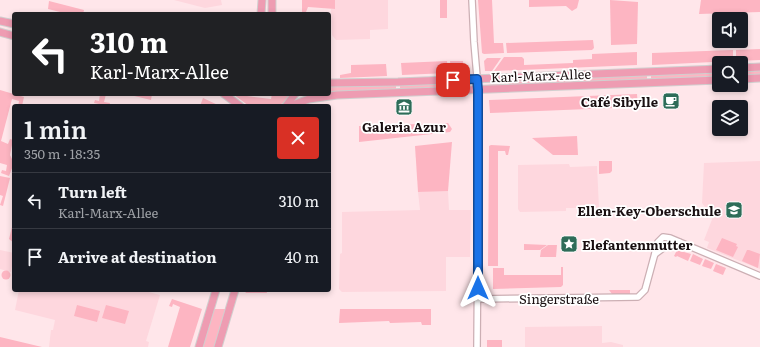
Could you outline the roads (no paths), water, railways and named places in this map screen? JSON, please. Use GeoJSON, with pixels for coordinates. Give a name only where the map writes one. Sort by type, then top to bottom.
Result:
{"type":"FeatureCollection","features":[{"type":"Feature","properties":{"kind":"main road"},"geometry":{"type":"LineString","coordinates":[[261,12],[262,0]]}},
{"type":"Feature","properties":{"kind":"main road"},"geometry":{"type":"LineString","coordinates":[[272,0],[272,12]]}},
{"type":"Feature","properties":{"kind":"main road"},"geometry":{"type":"LineString","coordinates":[[0,20],[12,23]]}},
{"type":"Feature","properties":{"kind":"main road"},"geometry":{"type":"LineString","coordinates":[[0,32],[12,35]]}},
{"type":"Feature","properties":{"kind":"main road"},"geometry":{"type":"LineString","coordinates":[[748,68],[760,67]]}},
{"type":"Feature","properties":{"kind":"main road","name":"Karl-Marx-Allee"},"geometry":{"type":"LineString","coordinates":[[331,83],[477,79],[712,69]]}},
{"type":"Feature","properties":{"kind":"main road"},"geometry":{"type":"LineString","coordinates":[[748,79],[760,78]]}},
{"type":"Feature","properties":{"kind":"main road","name":"Karl-Marx-Allee"},"geometry":{"type":"LineString","coordinates":[[331,96],[712,80]]}},
{"type":"Feature","properties":{"kind":"main road"},"geometry":{"type":"LineString","coordinates":[[227,96],[235,102]]}},
{"type":"Feature","properties":{"kind":"main road","name":"Karl-Marx-Allee"},"geometry":{"type":"LineString","coordinates":[[296,104],[316,98],[330,96]]}},
{"type":"Feature","properties":{"kind":"main road"},"geometry":{"type":"LineString","coordinates":[[199,347],[215,292]]}},
{"type":"Feature","properties":{"kind":"main road"},"geometry":{"type":"LineString","coordinates":[[218,347],[234,292]]}},
{"type":"Feature","properties":{"kind":"street"},"geometry":{"type":"LineString","coordinates":[[472,0],[478,90],[477,347]]}},
{"type":"Feature","properties":{"kind":"street"},"geometry":{"type":"LineString","coordinates":[[655,254],[660,238],[667,237],[760,276]]}},
{"type":"Feature","properties":{"kind":"street"},"geometry":{"type":"LineString","coordinates":[[655,254],[666,246],[679,242]]}},
{"type":"Feature","properties":{"kind":"street","name":"Singerstraße"},"geometry":{"type":"LineString","coordinates":[[478,299],[634,298],[641,296],[645,290],[655,254]]}},
{"type":"Feature","properties":{"kind":"place","name":"Café Sibylle"},"geometry":{"type":"Point","coordinates":[671,101]}},
{"type":"Feature","properties":{"kind":"place","name":"Galeria Azur"},"geometry":{"type":"Point","coordinates":[404,107]}},
{"type":"Feature","properties":{"kind":"place","name":"Ellen-Key-Oberschule"},"geometry":{"type":"Point","coordinates":[734,210]}},
{"type":"Feature","properties":{"kind":"place","name":"Elefantenmutter"},"geometry":{"type":"Point","coordinates":[569,244]}}]}
